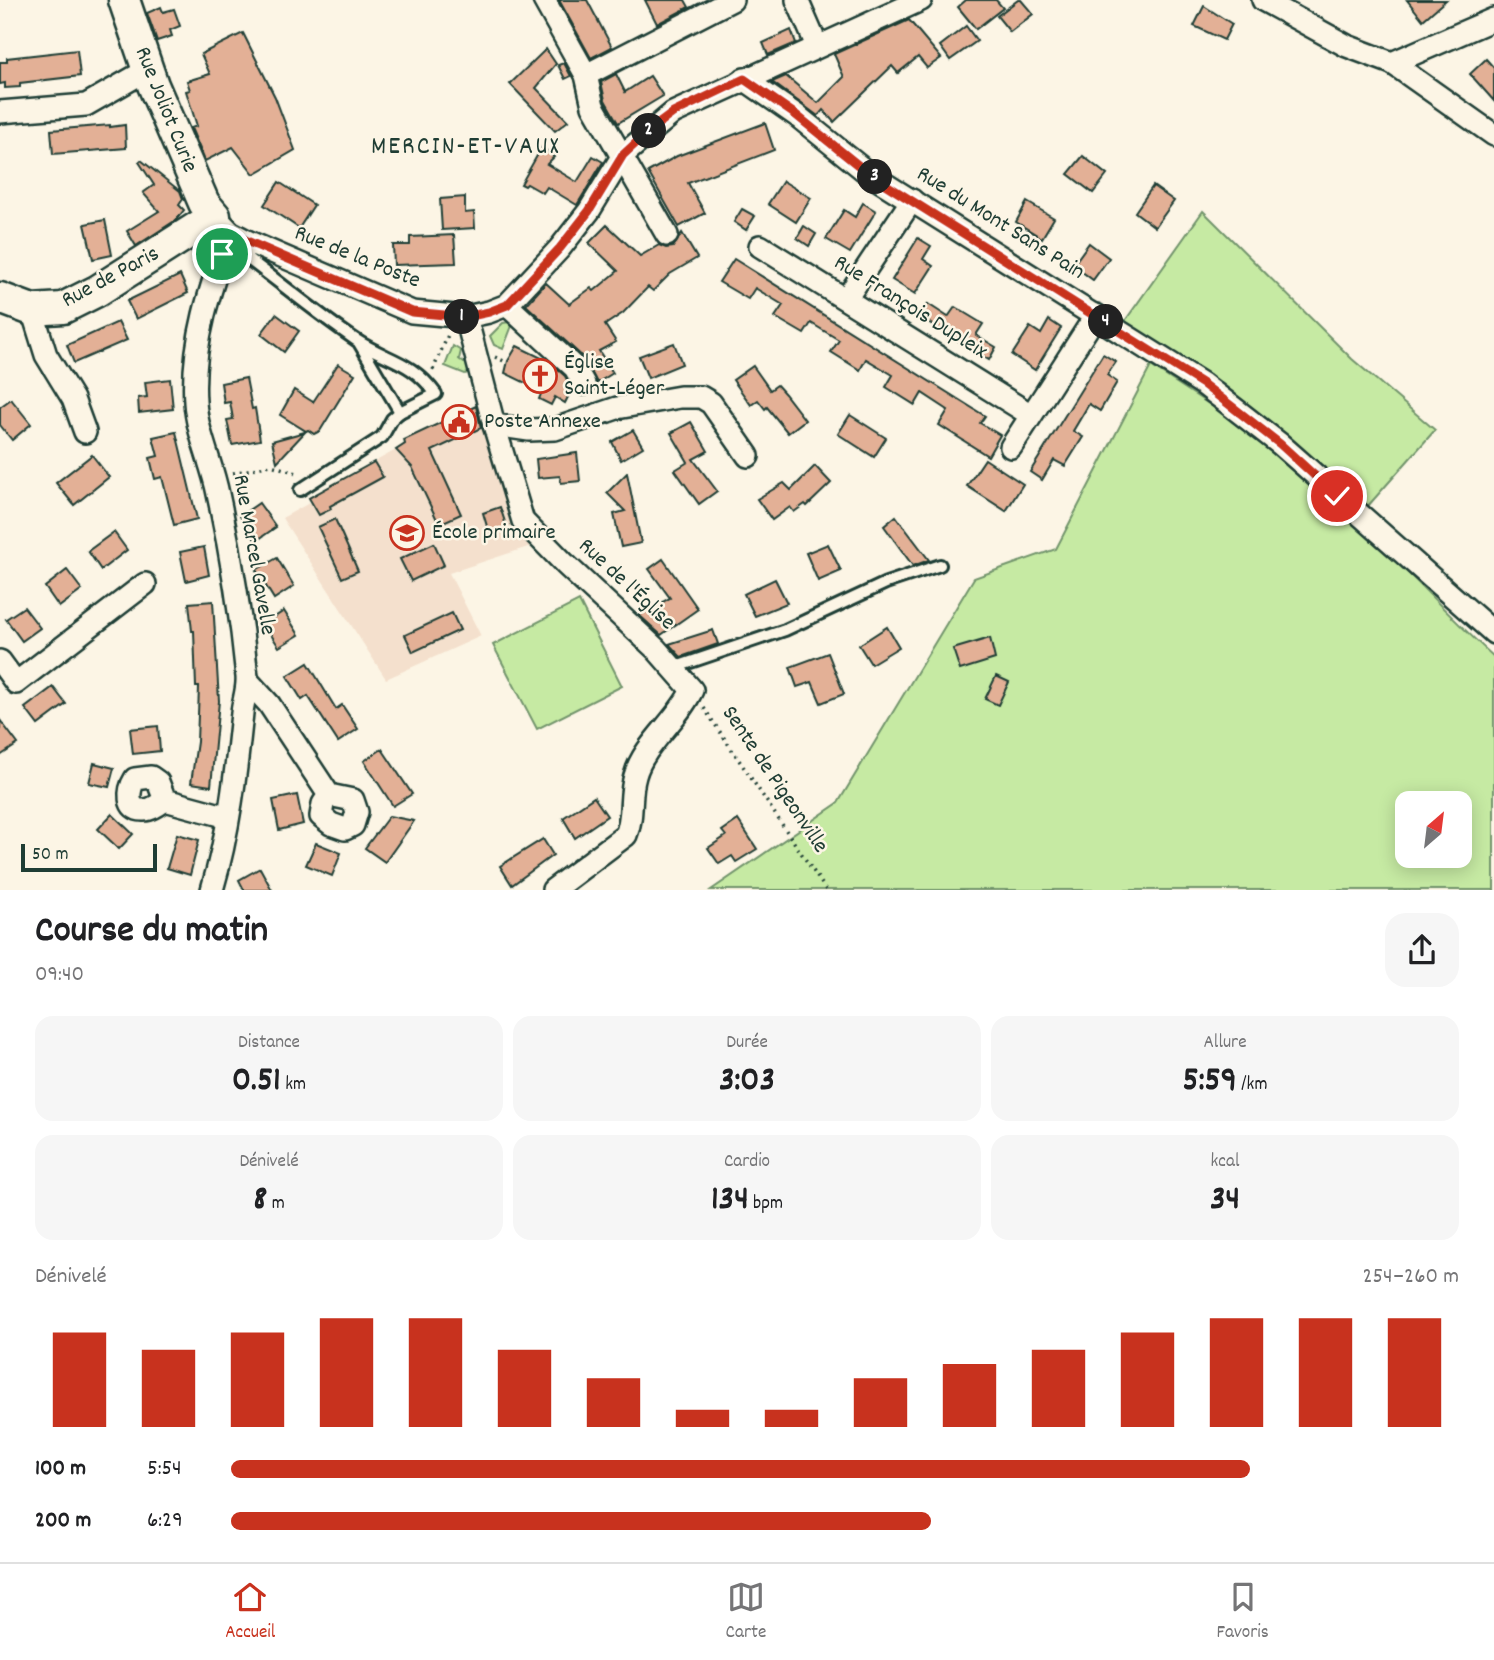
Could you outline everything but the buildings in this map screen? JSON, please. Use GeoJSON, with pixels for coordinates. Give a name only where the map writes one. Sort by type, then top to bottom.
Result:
{"type":"FeatureCollection","features":[{"type":"Feature","properties":{"kind":"street","name":"Rue Joliot Curie"},"geometry":{"type":"LineString","coordinates":[[124,0],[147,70],[204,203],[223,224]]}},
{"type":"Feature","properties":{"kind":"street"},"geometry":{"type":"LineString","coordinates":[[544,0],[586,75],[593,106],[667,235]]}},
{"type":"Feature","properties":{"kind":"street"},"geometry":{"type":"LineString","coordinates":[[586,75],[732,0]]}},
{"type":"Feature","properties":{"kind":"street"},"geometry":{"type":"LineString","coordinates":[[797,0],[817,46]]}},
{"type":"Feature","properties":{"kind":"street"},"geometry":{"type":"LineString","coordinates":[[584,384],[575,368],[507,305],[575,230],[623,155],[673,113],[921,0]]}},
{"type":"Feature","properties":{"kind":"street"},"geometry":{"type":"LineString","coordinates":[[1263,0],[1347,46],[1392,62],[1494,135]]}},
{"type":"Feature","properties":{"kind":"street"},"geometry":{"type":"LineString","coordinates":[[1392,62],[1494,19]]}},
{"type":"Feature","properties":{"kind":"street"},"geometry":{"type":"LineString","coordinates":[[0,112],[86,104],[147,70]]}},
{"type":"Feature","properties":{"kind":"street","name":"Rue du Mont Sans Pain"},"geometry":{"type":"LineString","coordinates":[[744,79],[796,115],[869,174],[1203,384],[1280,444],[1494,633]]}},
{"type":"Feature","properties":{"kind":"street"},"geometry":{"type":"LineString","coordinates":[[846,299],[912,200]]}},
{"type":"Feature","properties":{"kind":"street","name":"Rue de la Poste"},"geometry":{"type":"LineString","coordinates":[[223,224],[249,242],[412,312],[466,317],[507,305]]}},
{"type":"Feature","properties":{"kind":"street","name":"Rue de Paris"},"geometry":{"type":"LineString","coordinates":[[0,298],[32,310],[63,308],[223,224]]}},
{"type":"Feature","properties":{"kind":"street","name":"Rue Marcel Gavelle"},"geometry":{"type":"LineString","coordinates":[[212,890],[236,777],[242,707],[248,681],[232,562],[195,402],[197,359],[223,224]]}},
{"type":"Feature","properties":{"kind":"street","name":"Rue François Dupleix"},"geometry":{"type":"LineString","coordinates":[[760,246],[1031,415]]}},
{"type":"Feature","properties":{"kind":"street"},"geometry":{"type":"LineString","coordinates":[[32,310],[46,355],[73,399],[85,432]]}},
{"type":"Feature","properties":{"kind":"street"},"geometry":{"type":"LineString","coordinates":[[1011,447],[1096,315]]}},
{"type":"Feature","properties":{"kind":"street","name":"Rue de l'Église"},"geometry":{"type":"LineString","coordinates":[[466,317],[523,521],[656,649],[692,690]]}},
{"type":"Feature","properties":{"kind":"street"},"geometry":{"type":"LineString","coordinates":[[494,425],[529,430],[555,429],[617,408],[680,397],[701,397],[710,403],[748,456]]}},
{"type":"Feature","properties":{"kind":"street"},"geometry":{"type":"LineString","coordinates":[[0,661],[8,689],[145,584]]}},
{"type":"Feature","properties":{"kind":"street"},"geometry":{"type":"LineString","coordinates":[[248,681],[269,704],[328,795]]}},
{"type":"Feature","properties":{"kind":"street"},"geometry":{"type":"LineString","coordinates":[[553,890],[626,835],[631,823],[634,776],[642,760],[686,703],[692,690]]}},
{"type":"Feature","properties":{"kind":"street"},"geometry":{"type":"LineString","coordinates":[[165,800],[228,817]]}},
{"type":"Feature","properties":{"kind":"lane"},"geometry":{"type":"LineString","coordinates":[[249,242],[247,258],[358,341],[411,367],[436,394],[400,412],[392,419],[382,437],[300,490]]}},
{"type":"Feature","properties":{"kind":"lane"},"geometry":{"type":"LineString","coordinates":[[358,341],[400,412]]}},
{"type":"Feature","properties":{"kind":"lane"},"geometry":{"type":"LineString","coordinates":[[673,668],[785,630],[886,583],[940,565]]}},
{"type":"Feature","properties":{"kind":"path"},"geometry":{"type":"LineString","coordinates":[[438,362],[446,341]]}},
{"type":"Feature","properties":{"kind":"path"},"geometry":{"type":"LineString","coordinates":[[214,477],[271,465],[303,475],[312,481]]}},
{"type":"Feature","properties":{"kind":"path","name":"Sente de Pigeonville"},"geometry":{"type":"LineString","coordinates":[[692,690],[826,890]]}},
{"type":"Feature","properties":{"kind":"shaded area","name":"École primaire"},"geometry":{"type":"Polygon","coordinates":[[[478,405],[487,425],[512,521],[534,545],[449,573],[481,636],[386,679],[282,518],[311,502],[309,498],[405,445],[404,440],[478,405]]]}},
{"type":"Feature","properties":{"kind":"green space"},"geometry":{"type":"Polygon","coordinates":[[[1203,211],[1352,359],[1435,430],[1367,507],[1208,377],[1125,321],[1203,211]]]}},
{"type":"Feature","properties":{"kind":"green space"},"geometry":{"type":"Polygon","coordinates":[[[503,323],[513,323],[503,349],[494,345],[490,336],[503,323]]]}},
{"type":"Feature","properties":{"kind":"green space"},"geometry":{"type":"Polygon","coordinates":[[[453,346],[461,351],[459,359],[464,363],[469,358],[474,371],[465,374],[445,366],[453,346]]]}},
{"type":"Feature","properties":{"kind":"green space"},"geometry":{"type":"Polygon","coordinates":[[[1151,366],[1245,428],[1305,474],[1494,657],[1494,890],[711,890],[838,803],[974,578],[1056,549],[1151,366]]]}},
{"type":"Feature","properties":{"kind":"green space"},"geometry":{"type":"Polygon","coordinates":[[[579,601],[622,686],[537,729],[493,645],[579,601]]]}},
{"type":"Feature","properties":{"kind":"place","name":"Église Saint-Léger"},"geometry":{"type":"Point","coordinates":[540,376]}},
{"type":"Feature","properties":{"kind":"place","name":"Poste Annexe"},"geometry":{"type":"Point","coordinates":[459,422]}},
{"type":"Feature","properties":{"kind":"place","name":"École primaire"},"geometry":{"type":"Point","coordinates":[407,533]}},
{"type":"Feature","properties":{"kind":"district","name":"MERCIN-ET-VAUX"},"geometry":{"type":"Point","coordinates":[466,147]}},
{"type":"Feature","properties":{"kind":"route"},"geometry":{"type":"LineString","coordinates":[[222,254],[230,232],[412,312],[466,317],[489,312],[507,305],[560,248],[589,211],[623,155],[650,130],[673,113],[744,79],[796,115],[869,174],[1203,384],[1280,444],[1337,496]]}}]}
